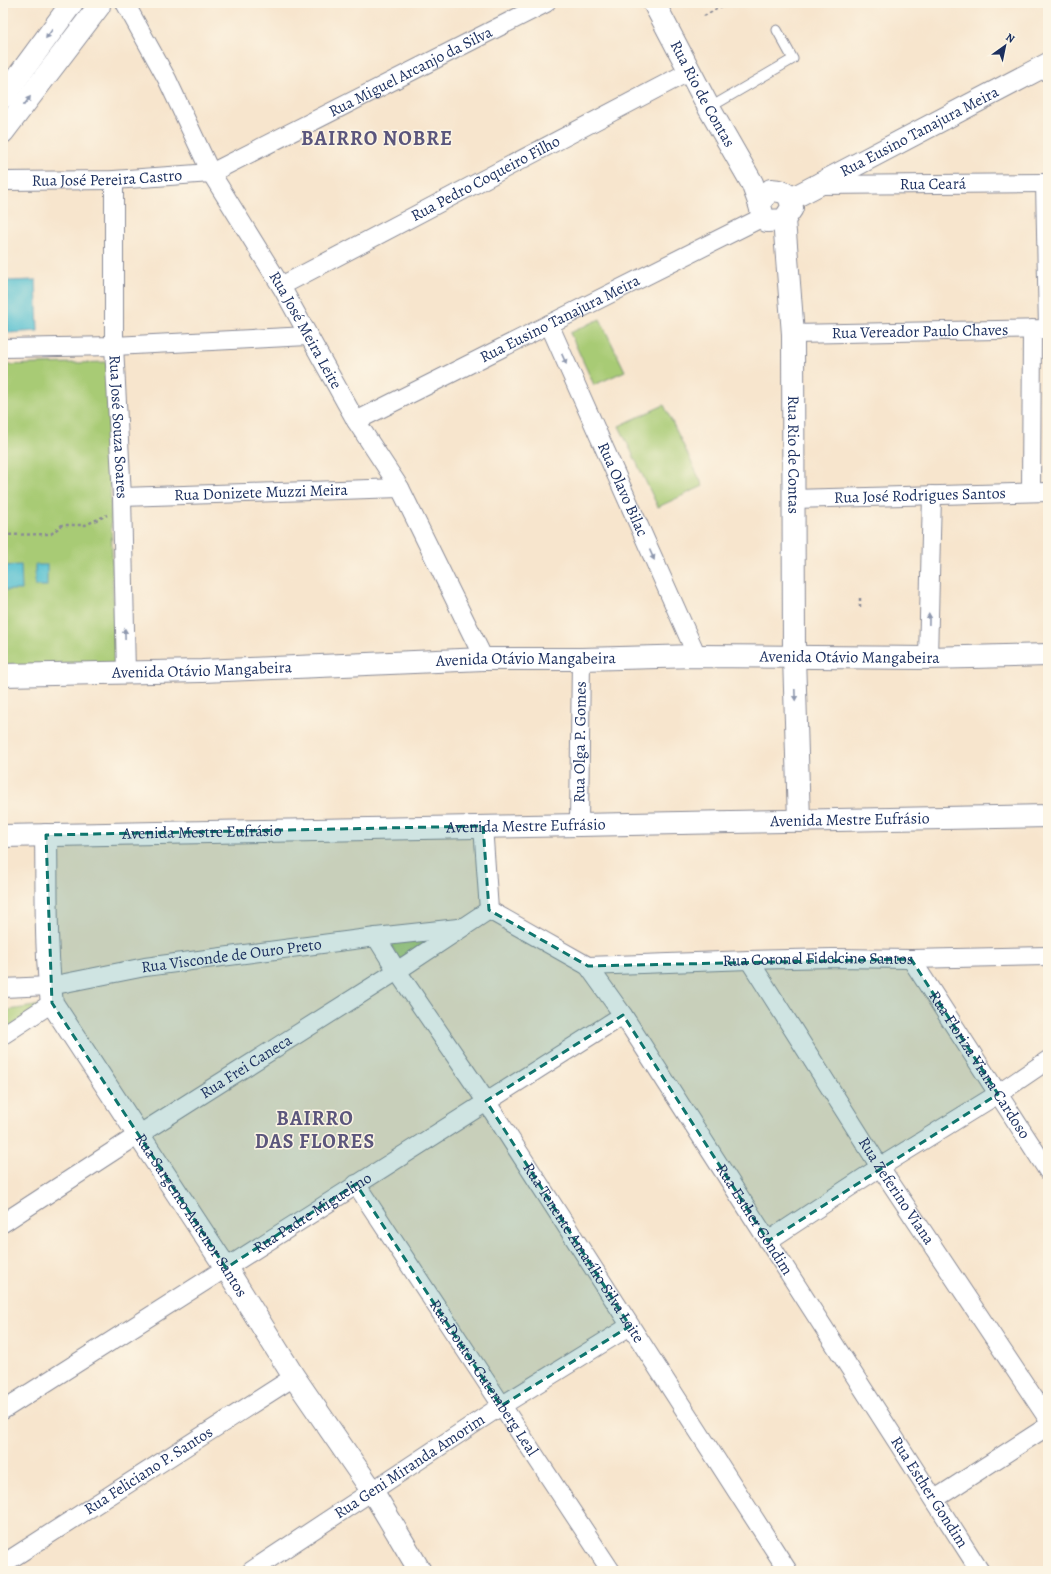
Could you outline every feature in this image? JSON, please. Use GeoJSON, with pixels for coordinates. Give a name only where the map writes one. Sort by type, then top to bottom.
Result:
{"type":"FeatureCollection","features":[{"type":"Feature","properties":{"kind":"street"},"geometry":{"type":"LineString","coordinates":[[3,98],[72,3]]}},
{"type":"Feature","properties":{"kind":"street"},"geometry":{"type":"LineString","coordinates":[[3,132],[99,6],[99,3]]}},
{"type":"Feature","properties":{"kind":"street","name":"Rua José Meira Leite"},"geometry":{"type":"LineString","coordinates":[[125,3],[167,79],[211,173],[281,286],[356,421],[400,488],[484,658]]}},
{"type":"Feature","properties":{"kind":"street","name":"Rua Miguel Arcanjo da Silva"},"geometry":{"type":"LineString","coordinates":[[211,173],[546,3]]}},
{"type":"Feature","properties":{"kind":"street","name":"Rua Rio de Contas"},"geometry":{"type":"LineString","coordinates":[[654,3],[709,108],[762,198],[787,253]]}},
{"type":"Feature","properties":{"kind":"street","name":"Rua Eusino Tanajura Meira"},"geometry":{"type":"LineString","coordinates":[[791,199],[1048,64]]}},
{"type":"Feature","properties":{"kind":"street","name":"Rua Pedro Coqueiro Filho"},"geometry":{"type":"LineString","coordinates":[[281,286],[690,71]]}},
{"type":"Feature","properties":{"kind":"street","name":"Rua José Pereira Castro"},"geometry":{"type":"LineString","coordinates":[[3,181],[114,180],[211,173]]}},
{"type":"Feature","properties":{"kind":"street","name":"Rua José Souza Soares"},"geometry":{"type":"LineString","coordinates":[[114,180],[114,346],[122,496],[126,673]]}},
{"type":"Feature","properties":{"kind":"street"},"geometry":{"type":"LineString","coordinates":[[1040,492],[1042,329],[1047,183]]}},
{"type":"Feature","properties":{"kind":"street","name":"Rua Ceará"},"geometry":{"type":"LineString","coordinates":[[819,185],[1047,183]]}},
{"type":"Feature","properties":{"kind":"street"},"geometry":{"type":"LineString","coordinates":[[783,191],[791,199],[792,208],[784,220],[767,221],[762,198],[783,191]]}},
{"type":"Feature","properties":{"kind":"street","name":"Rua Eusino Tanajura Meira"},"geometry":{"type":"LineString","coordinates":[[356,421],[549,324],[762,198]]}},
{"type":"Feature","properties":{"kind":"street","name":"Rua Rio de Contas"},"geometry":{"type":"LineString","coordinates":[[784,220],[793,334],[794,656],[799,821]]}},
{"type":"Feature","properties":{"kind":"street","name":"Rua Olavo Bilac"},"geometry":{"type":"LineString","coordinates":[[549,324],[697,656]]}},
{"type":"Feature","properties":{"kind":"street","name":"Rua Vereador Paulo Chaves"},"geometry":{"type":"LineString","coordinates":[[793,334],[1042,329]]}},
{"type":"Feature","properties":{"kind":"street"},"geometry":{"type":"LineString","coordinates":[[3,348],[114,346],[308,336]]}},
{"type":"Feature","properties":{"kind":"street","name":"Rua Donizete Muzzi Meira"},"geometry":{"type":"LineString","coordinates":[[122,496],[400,488]]}},
{"type":"Feature","properties":{"kind":"street","name":"Rua José Rodrigues Santos"},"geometry":{"type":"LineString","coordinates":[[793,499],[1040,492]]}},
{"type":"Feature","properties":{"kind":"street"},"geometry":{"type":"LineString","coordinates":[[928,658],[932,495]]}},
{"type":"Feature","properties":{"kind":"street","name":"Avenida Otávio Mangabeira"},"geometry":{"type":"LineString","coordinates":[[3,675],[210,671],[484,658],[581,659],[697,656],[794,656],[928,658],[1048,655]]}},
{"type":"Feature","properties":{"kind":"street","name":"Rua Olga P. Gomes"},"geometry":{"type":"LineString","coordinates":[[580,824],[581,659]]}},
{"type":"Feature","properties":{"kind":"street","name":"Avenida Mestre Eufrásio"},"geometry":{"type":"LineString","coordinates":[[3,836],[1048,816]]}},
{"type":"Feature","properties":{"kind":"street"},"geometry":{"type":"LineString","coordinates":[[483,826],[489,910]]}},
{"type":"Feature","properties":{"kind":"street"},"geometry":{"type":"LineString","coordinates":[[3,1035],[51,995],[47,913],[46,835]]}},
{"type":"Feature","properties":{"kind":"street","name":"Rua Frei Caneca"},"geometry":{"type":"LineString","coordinates":[[3,1223],[138,1135],[397,971],[489,910]]}},
{"type":"Feature","properties":{"kind":"street","name":"Rua Esther Gondim"},"geometry":{"type":"LineString","coordinates":[[489,910],[588,966],[623,1015],[980,1571]]}},
{"type":"Feature","properties":{"kind":"street","name":"Rua Visconde de Ouro Preto"},"geometry":{"type":"LineString","coordinates":[[3,988],[51,995],[145,967],[376,937],[460,928]]}},
{"type":"Feature","properties":{"kind":"street","name":"Rua Tenente Amarílio Silva Leite"},"geometry":{"type":"LineString","coordinates":[[376,937],[397,971],[486,1101],[788,1571]]}},
{"type":"Feature","properties":{"kind":"street","name":"Rua Coronel Fidelcino Santos"},"geometry":{"type":"LineString","coordinates":[[588,966],[833,958],[911,959],[1048,956]]}},
{"type":"Feature","properties":{"kind":"street","name":"Rua Floriza Viana Cardoso"},"geometry":{"type":"LineString","coordinates":[[911,959],[1048,1170]]}},
{"type":"Feature","properties":{"kind":"street","name":"Rua Zeferino Viana"},"geometry":{"type":"LineString","coordinates":[[749,960],[880,1167],[1048,1419]]}},
{"type":"Feature","properties":{"kind":"street","name":"Rua Sargento Antenor Santos"},"geometry":{"type":"LineString","coordinates":[[51,995],[138,1135],[226,1268],[294,1377],[373,1492],[420,1571]]}},
{"type":"Feature","properties":{"kind":"street","name":"Rua Padre Miguelino"},"geometry":{"type":"LineString","coordinates":[[3,1410],[623,1015]]}},
{"type":"Feature","properties":{"kind":"street"},"geometry":{"type":"LineString","coordinates":[[768,1241],[880,1167],[998,1094],[1048,1060]]}},
{"type":"Feature","properties":{"kind":"street","name":"Rua Doutor Gutemberg Leal"},"geometry":{"type":"LineString","coordinates":[[356,1184],[611,1571]]}},
{"type":"Feature","properties":{"kind":"street","name":"Rua Geni Miranda Amorim"},"geometry":{"type":"LineString","coordinates":[[251,1571],[373,1492],[501,1406],[630,1326]]}},
{"type":"Feature","properties":{"kind":"street","name":"Rua Feliciano P. Santos"},"geometry":{"type":"LineString","coordinates":[[3,1564],[294,1377]]}},
{"type":"Feature","properties":{"kind":"street"},"geometry":{"type":"LineString","coordinates":[[935,1499],[1048,1426]]}},
{"type":"Feature","properties":{"kind":"lane"},"geometry":{"type":"LineString","coordinates":[[709,108],[793,59],[777,30]]}},
{"type":"Feature","properties":{"kind":"path"},"geometry":{"type":"LineString","coordinates":[[704,16],[727,3]]}},
{"type":"Feature","properties":{"kind":"path"},"geometry":{"type":"LineString","coordinates":[[3,535],[51,534],[62,525],[85,525],[111,514],[122,496]]}},
{"type":"Feature","properties":{"kind":"path"},"geometry":{"type":"LineString","coordinates":[[860,598],[860,610]]}},
{"type":"Feature","properties":{"kind":"highlighted area"},"geometry":{"type":"Polygon","coordinates":[[[483,826],[489,910],[588,966],[911,959],[998,1094],[768,1241],[623,1015],[486,1101],[630,1326],[501,1406],[356,1184],[226,1268],[52,1003],[46,835],[483,826]]]}},
{"type":"Feature","properties":{"kind":"green space"},"geometry":{"type":"Polygon","coordinates":[[[600,319],[625,371],[594,385],[570,333],[600,319]]]}},
{"type":"Feature","properties":{"kind":"green space"},"geometry":{"type":"Polygon","coordinates":[[[107,362],[115,666],[3,669],[3,365],[107,362]]]}},
{"type":"Feature","properties":{"kind":"green space"},"geometry":{"type":"Polygon","coordinates":[[[664,405],[703,486],[658,507],[619,426],[664,405]]]}},
{"type":"Feature","properties":{"kind":"green space"},"geometry":{"type":"Polygon","coordinates":[[[434,937],[399,960],[390,943],[434,937]]]}},
{"type":"Feature","properties":{"kind":"green space"},"geometry":{"type":"Polygon","coordinates":[[[41,1005],[12,1028],[3,1018],[3,1011],[41,1005]]]}},
{"type":"Feature","properties":{"kind":"water"},"geometry":{"type":"Polygon","coordinates":[[[36,280],[38,331],[8,333],[6,281],[36,280]]]}},
{"type":"Feature","properties":{"kind":"water"},"geometry":{"type":"Polygon","coordinates":[[[21,565],[22,590],[3,590],[3,566],[21,565]]]}},
{"type":"Feature","properties":{"kind":"water"},"geometry":{"type":"Polygon","coordinates":[[[35,565],[47,565],[47,586],[35,586],[35,565]]]}},
{"type":"Feature","properties":{"kind":"district","name":"BAIRRO NOBRE"},"geometry":{"type":"Point","coordinates":[377,138]}},
{"type":"Feature","properties":{"kind":"district","name":"BAIRRO DAS FLORES"},"geometry":{"type":"Point","coordinates":[315,1130]}}]}
